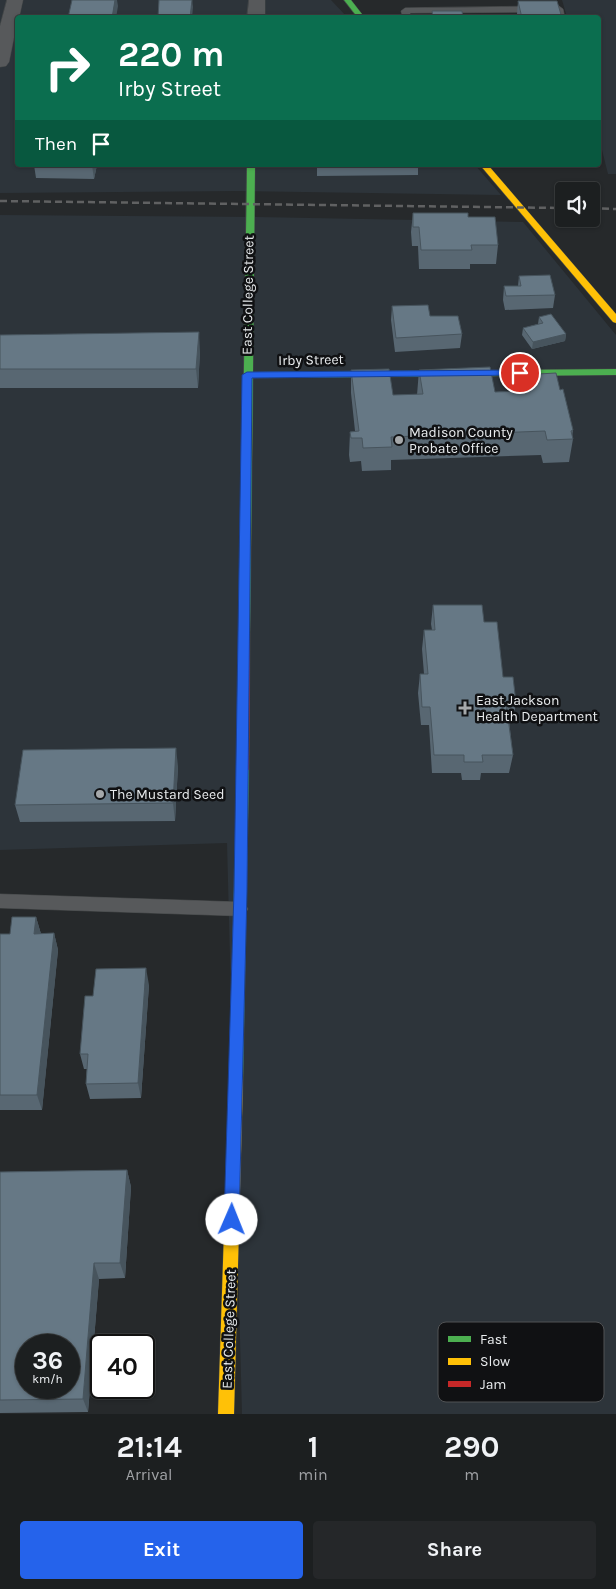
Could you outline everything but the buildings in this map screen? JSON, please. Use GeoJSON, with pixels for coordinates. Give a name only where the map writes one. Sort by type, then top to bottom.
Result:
{"type":"FeatureCollection","features":[{"type":"Feature","properties":{"kind":"street"},"geometry":{"type":"LineString","coordinates":[[0,62],[15,0]]}},
{"type":"Feature","properties":{"kind":"street"},"geometry":{"type":"LineString","coordinates":[[256,15],[257,0]]}},
{"type":"Feature","properties":{"kind":"street"},"geometry":{"type":"LineString","coordinates":[[347,0],[360,15]]}},
{"type":"Feature","properties":{"kind":"street","name":"East College Street"},"geometry":{"type":"LineString","coordinates":[[226,1414],[240,910],[251,167]]}},
{"type":"Feature","properties":{"kind":"street"},"geometry":{"type":"LineString","coordinates":[[486,167],[616,320]]}},
{"type":"Feature","properties":{"kind":"street","name":"Irby Street"},"geometry":{"type":"LineString","coordinates":[[247,375],[616,372]]}},
{"type":"Feature","properties":{"kind":"lane"},"geometry":{"type":"LineString","coordinates":[[478,0],[480,14]]}},
{"type":"Feature","properties":{"kind":"lane"},"geometry":{"type":"LineString","coordinates":[[405,11],[480,14],[560,13],[556,0]]}},
{"type":"Feature","properties":{"kind":"lane"},"geometry":{"type":"LineString","coordinates":[[0,901],[240,910]]}},
{"type":"Feature","properties":{"kind":"shaded area"},"geometry":{"type":"Polygon","coordinates":[[[0,0],[331,0],[345,15],[15,15],[15,167],[477,167],[501,195],[238,191],[0,193],[0,0]]]}},
{"type":"Feature","properties":{"kind":"shaded area"},"geometry":{"type":"Polygon","coordinates":[[[562,0],[616,0],[616,174],[608,174],[601,146],[601,15],[566,15],[562,0]]]}},
{"type":"Feature","properties":{"kind":"shaded area"},"geometry":{"type":"Polygon","coordinates":[[[0,215],[523,222],[616,335],[616,1414],[242,1414],[227,843],[0,850],[0,215]]]}},
{"type":"Feature","properties":{"kind":"railway"},"geometry":{"type":"LineString","coordinates":[[0,201],[555,208]]}},
{"type":"Feature","properties":{"kind":"railway"},"geometry":{"type":"LineString","coordinates":[[600,208],[616,209]]}},
{"type":"Feature","properties":{"kind":"traffic: fast"},"geometry":{"type":"LineString","coordinates":[[347,0],[360,15]]}},
{"type":"Feature","properties":{"kind":"traffic: fast"},"geometry":{"type":"LineString","coordinates":[[245,634],[251,167]]}},
{"type":"Feature","properties":{"kind":"traffic: fast"},"geometry":{"type":"LineString","coordinates":[[247,375],[616,372]]}},
{"type":"Feature","properties":{"kind":"traffic: fast"},"geometry":{"type":"LineString","coordinates":[[236,1080],[243,769]]}},
{"type":"Feature","properties":{"kind":"traffic: slow"},"geometry":{"type":"LineString","coordinates":[[486,167],[616,320]]}},
{"type":"Feature","properties":{"kind":"traffic: slow"},"geometry":{"type":"LineString","coordinates":[[226,1414],[236,1080]]}},
{"type":"Feature","properties":{"kind":"traffic: jam"},"geometry":{"type":"LineString","coordinates":[[243,769],[245,634]]}},
{"type":"Feature","properties":{"kind":"place","name":"Madison County Probate Office"},"geometry":{"type":"Point","coordinates":[399,440]}},
{"type":"Feature","properties":{"kind":"place","name":"East Jackson Health Department"},"geometry":{"type":"Point","coordinates":[465,708]}},
{"type":"Feature","properties":{"kind":"place","name":"The Mustard Seed"},"geometry":{"type":"Point","coordinates":[100,794]}},
{"type":"Feature","properties":{"kind":"route"},"geometry":{"type":"LineString","coordinates":[[232,1220],[241,891],[247,375],[520,373]]}}]}
